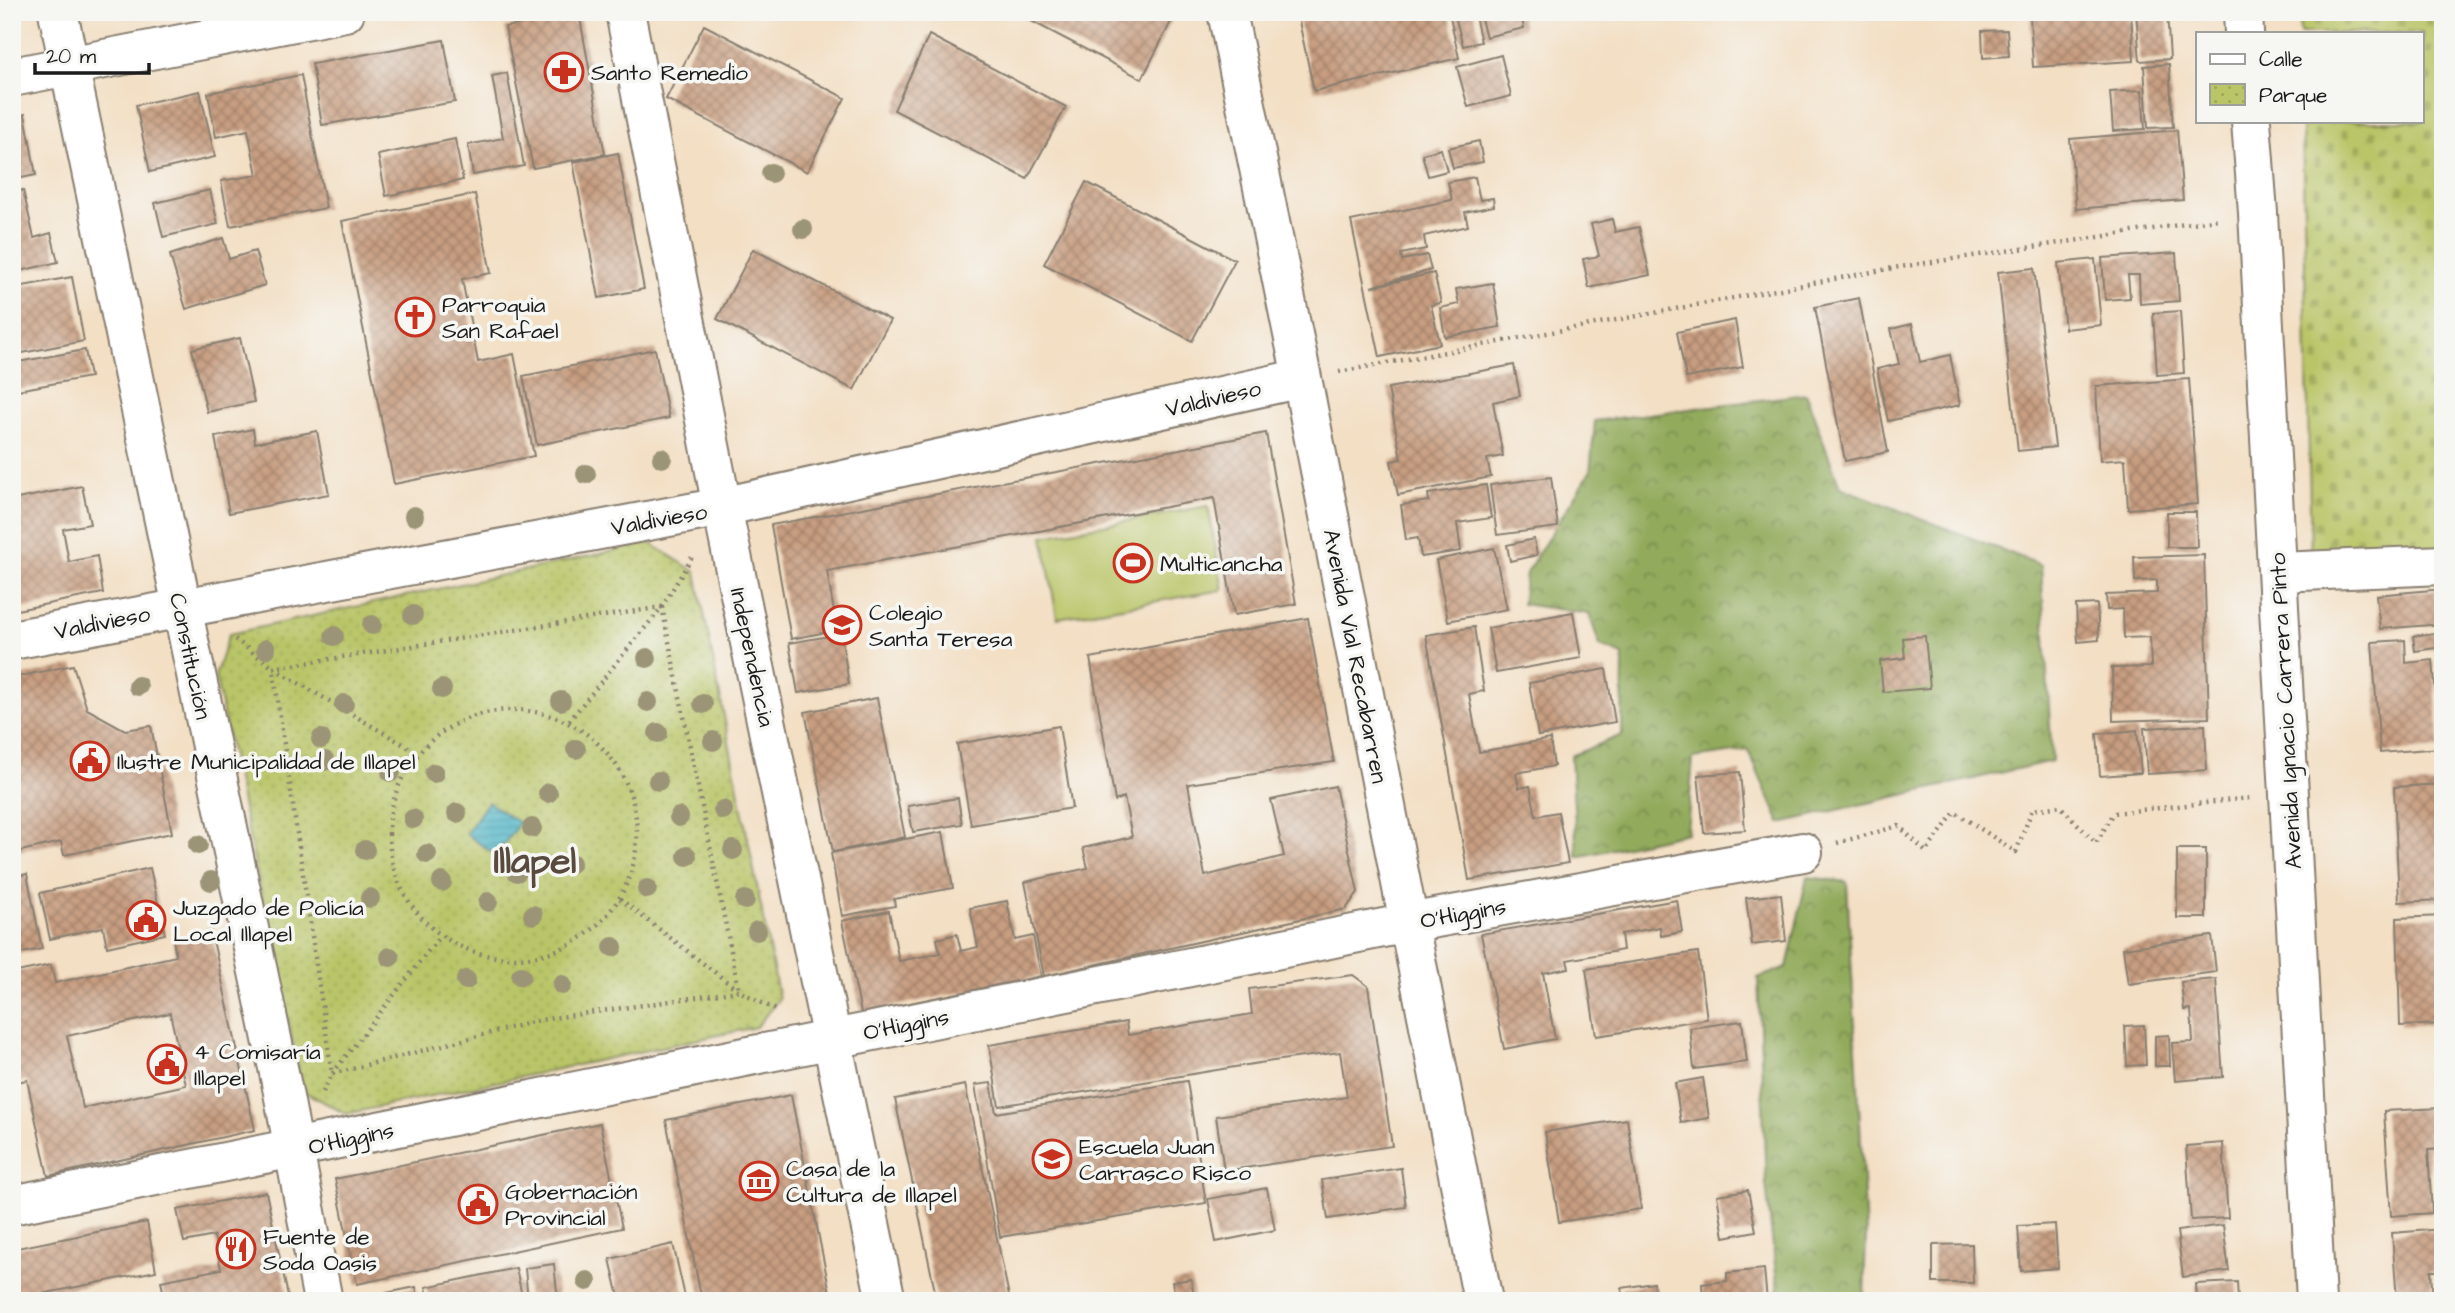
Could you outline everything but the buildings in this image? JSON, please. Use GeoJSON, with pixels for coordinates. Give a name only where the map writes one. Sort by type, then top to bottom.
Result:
{"type":"FeatureCollection","features":[{"type":"Feature","properties":{"kind":"street","name":"Constitución"},"geometry":{"type":"LineString","coordinates":[[58,12],[282,1087],[323,1301]]}},
{"type":"Feature","properties":{"kind":"street"},"geometry":{"type":"LineString","coordinates":[[12,77],[345,12]]}},
{"type":"Feature","properties":{"kind":"street","name":"Independencia"},"geometry":{"type":"LineString","coordinates":[[625,12],[722,508],[886,1301]]}},
{"type":"Feature","properties":{"kind":"street","name":"Avenida Vial Recabarren"},"geometry":{"type":"LineString","coordinates":[[1227,12],[1483,1301]]}},
{"type":"Feature","properties":{"kind":"street"},"geometry":{"type":"LineString","coordinates":[[2242,12],[2244,32]]}},
{"type":"Feature","properties":{"kind":"street","name":"Avenida Ignacio Carrera Pinto"},"geometry":{"type":"LineString","coordinates":[[2251,122],[2278,572],[2316,1301]]}},
{"type":"Feature","properties":{"kind":"street","name":"Valdivieso"},"geometry":{"type":"LineString","coordinates":[[12,640],[722,508],[1302,379]]}},
{"type":"Feature","properties":{"kind":"street"},"geometry":{"type":"LineString","coordinates":[[2278,572],[2443,565]]}},
{"type":"Feature","properties":{"kind":"street","name":"O'Higgins"},"geometry":{"type":"LineString","coordinates":[[12,1205],[1408,923],[1802,852]]}},
{"type":"Feature","properties":{"kind":"path"},"geometry":{"type":"LineString","coordinates":[[1302,379],[1893,268],[2258,213]]}},
{"type":"Feature","properties":{"kind":"path"},"geometry":{"type":"LineString","coordinates":[[569,720],[662,607],[722,508]]}},
{"type":"Feature","properties":{"kind":"path"},"geometry":{"type":"LineString","coordinates":[[180,607],[229,634],[273,668],[418,753]]}},
{"type":"Feature","properties":{"kind":"path"},"geometry":{"type":"LineString","coordinates":[[273,668],[662,607]]}},
{"type":"Feature","properties":{"kind":"path"},"geometry":{"type":"LineString","coordinates":[[662,607],[739,991]]}},
{"type":"Feature","properties":{"kind":"path"},"geometry":{"type":"LineString","coordinates":[[273,668],[332,1074]]}},
{"type":"Feature","properties":{"kind":"path"},"geometry":{"type":"LineString","coordinates":[[529,709],[569,720],[603,745],[626,779],[638,819],[636,861],[620,899],[593,930],[558,951],[517,960],[477,954],[440,936],[411,907],[393,870],[388,829],[397,789],[418,753],[449,726],[488,711],[529,709]]}},
{"type":"Feature","properties":{"kind":"path"},"geometry":{"type":"LineString","coordinates":[[1802,852],[1899,826],[1926,852],[1955,812],[2016,852],[2032,810],[2060,806],[2096,843],[2114,813],[2289,794]]}},
{"type":"Feature","properties":{"kind":"path"},"geometry":{"type":"LineString","coordinates":[[620,899],[739,991],[832,1039]]}},
{"type":"Feature","properties":{"kind":"path"},"geometry":{"type":"LineString","coordinates":[[321,1096],[332,1074],[440,936]]}},
{"type":"Feature","properties":{"kind":"path"},"geometry":{"type":"LineString","coordinates":[[332,1074],[540,1020],[739,991]]}},
{"type":"Feature","properties":{"kind":"green space"},"geometry":{"type":"Polygon","coordinates":[[[2299,12],[2443,12],[2443,552],[2311,558],[2302,122],[2424,122],[2424,32],[2300,32],[2299,12]]]}},
{"type":"Feature","properties":{"kind":"green space"},"geometry":{"type":"Polygon","coordinates":[[[1806,394],[1840,487],[2041,565],[2052,761],[1780,823],[1748,750],[1693,758],[1687,833],[1577,857],[1571,756],[1622,735],[1623,655],[1600,646],[1589,614],[1522,604],[1526,573],[1590,472],[1595,421],[1806,394]]]}},
{"type":"Feature","properties":{"kind":"green space","name":"Multicancha"},"geometry":{"type":"Polygon","coordinates":[[[1208,506],[1223,590],[1057,618],[1043,536],[1208,506]]]}},
{"type":"Feature","properties":{"kind":"green space"},"geometry":{"type":"Polygon","coordinates":[[[650,543],[696,572],[779,999],[756,1027],[346,1114],[303,1091],[215,676],[229,634],[650,543]]]}},
{"type":"Feature","properties":{"kind":"green space"},"geometry":{"type":"Polygon","coordinates":[[[1807,877],[1847,882],[1866,1233],[1864,1301],[1779,1301],[1766,1184],[1758,978],[1787,967],[1807,877]]]}},
{"type":"Feature","properties":{"kind":"water"},"geometry":{"type":"Polygon","coordinates":[[[488,802],[519,823],[496,855],[466,834],[488,802]]]}},
{"type":"Feature","properties":{"kind":"place","name":"Santo Remedio"},"geometry":{"type":"Point","coordinates":[564,72]}},
{"type":"Feature","properties":{"kind":"place","name":"Parroquia San Rafael"},"geometry":{"type":"Point","coordinates":[415,317]}},
{"type":"Feature","properties":{"kind":"place","name":"Multicancha"},"geometry":{"type":"Point","coordinates":[1133,563]}},
{"type":"Feature","properties":{"kind":"place","name":"Colegio Santa Teresa"},"geometry":{"type":"Point","coordinates":[842,625]}},
{"type":"Feature","properties":{"kind":"place","name":"Ilustre Municipalidad de Illapel"},"geometry":{"type":"Point","coordinates":[90,761]}},
{"type":"Feature","properties":{"kind":"place","name":"Juzgado de Policía Local Illapel"},"geometry":{"type":"Point","coordinates":[146,920]}},
{"type":"Feature","properties":{"kind":"place","name":"4 Comisaría Illapel"},"geometry":{"type":"Point","coordinates":[167,1064]}},
{"type":"Feature","properties":{"kind":"place","name":"Escuela Juan Carrasco Risco"},"geometry":{"type":"Point","coordinates":[1052,1159]}},
{"type":"Feature","properties":{"kind":"place","name":"Casa de la Cultura de Illapel"},"geometry":{"type":"Point","coordinates":[759,1181]}},
{"type":"Feature","properties":{"kind":"place","name":"Gobernación Provincial"},"geometry":{"type":"Point","coordinates":[478,1204]}},
{"type":"Feature","properties":{"kind":"place","name":"Fuente de Soda Oasis"},"geometry":{"type":"Point","coordinates":[236,1249]}},
{"type":"Feature","properties":{"kind":"district","name":"Illapel"},"geometry":{"type":"Point","coordinates":[535,860]}}]}
